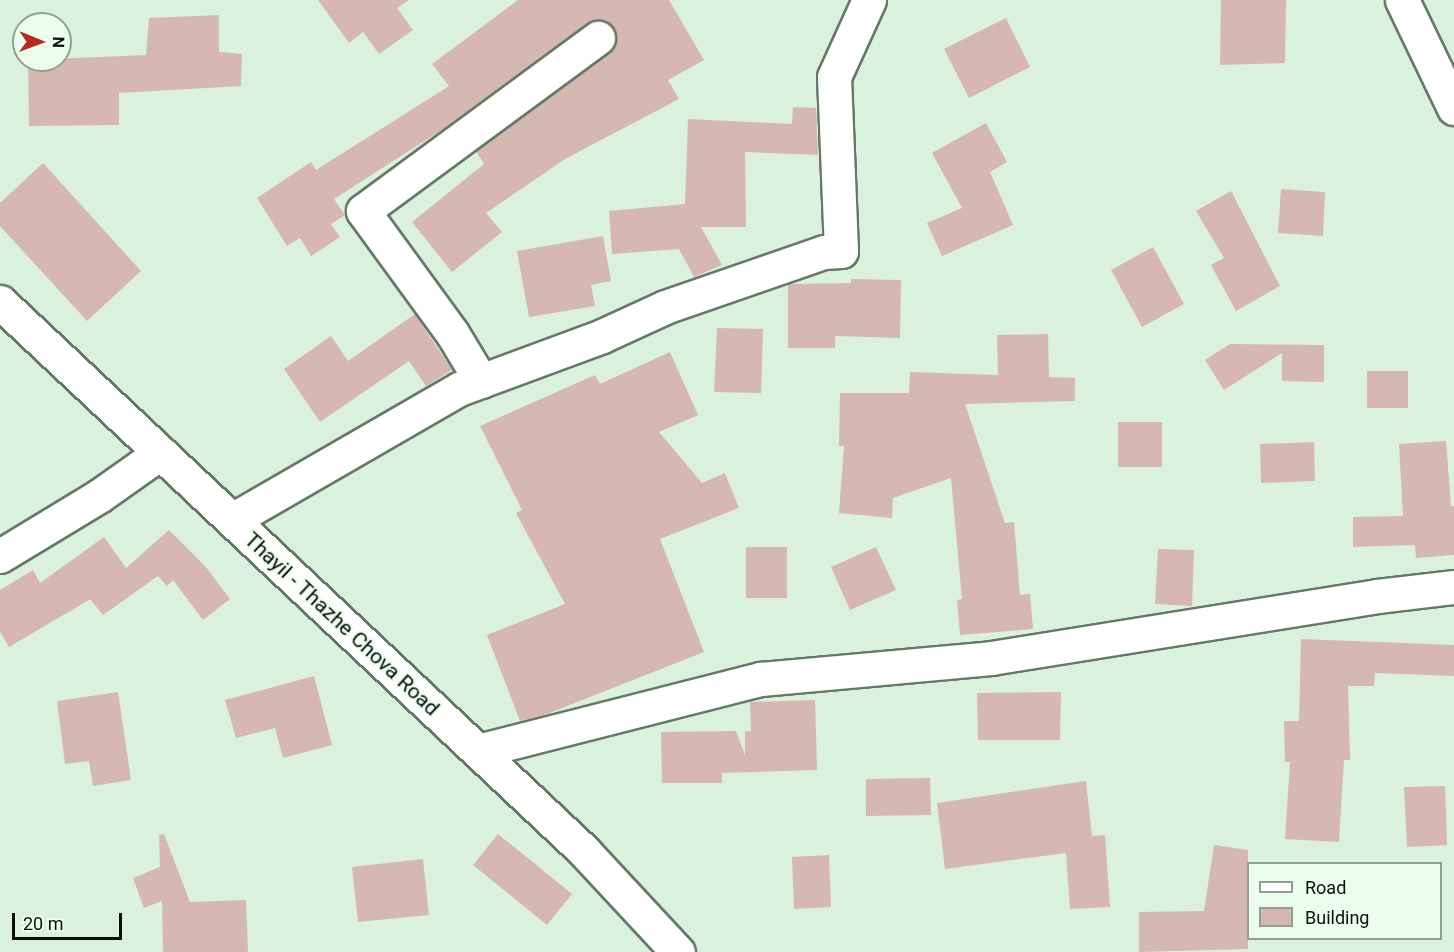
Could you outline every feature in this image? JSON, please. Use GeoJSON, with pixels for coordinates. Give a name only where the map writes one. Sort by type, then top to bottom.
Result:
{"type":"FeatureCollection","features":[{"type":"Feature","properties":{"kind":"street"},"geometry":{"type":"LineString","coordinates":[[232,520],[459,389],[602,336],[665,307],[824,252],[841,251],[834,77],[868,0]]}},
{"type":"Feature","properties":{"kind":"street"},"geometry":{"type":"LineString","coordinates":[[1402,0],[1454,108]]}},
{"type":"Feature","properties":{"kind":"street"},"geometry":{"type":"LineString","coordinates":[[481,381],[452,333],[363,211],[598,38]]}},
{"type":"Feature","properties":{"kind":"street","name":"Thayil - Thazhe Chova Road"},"geometry":{"type":"LineString","coordinates":[[0,302],[584,851],[678,952]]}},
{"type":"Feature","properties":{"kind":"street"},"geometry":{"type":"LineString","coordinates":[[0,555],[99,496],[160,453]]}},
{"type":"Feature","properties":{"kind":"street"},"geometry":{"type":"LineString","coordinates":[[478,752],[761,679],[991,658],[1377,596],[1454,587]]}},
{"type":"Feature","properties":{"kind":"building"},"geometry":{"type":"Polygon","coordinates":[[[318,0],[409,0],[397,8],[413,30],[379,54],[363,32],[349,43],[318,0]]]}},
{"type":"Feature","properties":{"kind":"building"},"geometry":{"type":"Polygon","coordinates":[[[518,0],[669,0],[704,60],[668,80],[679,99],[565,159],[486,213],[502,232],[452,272],[412,222],[484,164],[476,151],[610,53],[616,35],[606,21],[587,23],[440,131],[334,199],[345,215],[331,224],[340,237],[311,256],[300,238],[287,246],[257,198],[311,162],[316,170],[449,86],[432,64],[518,0]]]}},
{"type":"Feature","properties":{"kind":"building"},"geometry":{"type":"Polygon","coordinates":[[[1221,0],[1286,0],[1285,63],[1220,65],[1221,0]]]}},
{"type":"Feature","properties":{"kind":"building"},"geometry":{"type":"Polygon","coordinates":[[[219,15],[219,52],[242,54],[241,86],[119,93],[119,125],[29,126],[28,72],[72,72],[72,58],[146,55],[149,18],[219,15]]]}},
{"type":"Feature","properties":{"kind":"building"},"geometry":{"type":"Polygon","coordinates":[[[1006,18],[1030,67],[969,98],[944,49],[1006,18]]]}},
{"type":"Feature","properties":{"kind":"building"},"geometry":{"type":"Polygon","coordinates":[[[793,107],[816,108],[818,155],[745,152],[746,227],[701,227],[722,265],[694,277],[679,249],[612,254],[609,211],[685,204],[688,119],[792,124],[793,107]]]}},
{"type":"Feature","properties":{"kind":"building"},"geometry":{"type":"Polygon","coordinates":[[[986,123],[1007,162],[990,172],[1013,225],[942,256],[927,223],[962,208],[932,153],[986,123]]]}},
{"type":"Feature","properties":{"kind":"building"},"geometry":{"type":"Polygon","coordinates":[[[43,163],[141,271],[87,321],[0,226],[0,203],[43,163]]]}},
{"type":"Feature","properties":{"kind":"building"},"geometry":{"type":"Polygon","coordinates":[[[1281,189],[1325,192],[1323,236],[1278,233],[1281,189]]]}},
{"type":"Feature","properties":{"kind":"building"},"geometry":{"type":"Polygon","coordinates":[[[1231,191],[1280,286],[1236,311],[1211,265],[1224,258],[1196,211],[1231,191]]]}},
{"type":"Feature","properties":{"kind":"building"},"geometry":{"type":"Polygon","coordinates":[[[603,236],[611,281],[591,285],[595,306],[529,317],[517,251],[603,236]]]}},
{"type":"Feature","properties":{"kind":"building"},"geometry":{"type":"Polygon","coordinates":[[[1153,247],[1184,304],[1142,327],[1111,270],[1153,247]]]}},
{"type":"Feature","properties":{"kind":"building"},"geometry":{"type":"Polygon","coordinates":[[[851,279],[901,280],[900,338],[835,336],[835,348],[788,348],[788,284],[851,283],[851,279]]]}},
{"type":"Feature","properties":{"kind":"building"},"geometry":{"type":"Polygon","coordinates":[[[415,314],[452,370],[426,386],[409,361],[320,422],[284,369],[331,336],[348,361],[415,314]]]}},
{"type":"Feature","properties":{"kind":"building"},"geometry":{"type":"Polygon","coordinates":[[[717,328],[763,329],[761,393],[714,392],[717,328]]]}},
{"type":"Feature","properties":{"kind":"building"},"geometry":{"type":"Polygon","coordinates":[[[1048,334],[1049,377],[1075,378],[1075,401],[965,404],[1005,523],[1014,522],[1020,595],[1030,594],[1033,629],[960,635],[957,600],[962,599],[951,478],[893,498],[892,518],[839,513],[844,446],[839,446],[840,393],[909,393],[910,372],[998,375],[997,335],[1048,334]]]}},
{"type":"Feature","properties":{"kind":"building"},"geometry":{"type":"Polygon","coordinates":[[[1230,344],[1324,345],[1324,382],[1282,381],[1282,353],[1224,390],[1205,360],[1230,344]]]}},
{"type":"Feature","properties":{"kind":"building"},"geometry":{"type":"Polygon","coordinates":[[[670,352],[698,415],[659,432],[702,483],[725,473],[739,508],[660,539],[704,652],[547,714],[520,721],[487,635],[565,604],[516,513],[522,510],[480,426],[595,375],[600,384],[670,352]]]}},
{"type":"Feature","properties":{"kind":"building"},"geometry":{"type":"Polygon","coordinates":[[[1367,371],[1408,371],[1408,408],[1367,408],[1367,371]]]}},
{"type":"Feature","properties":{"kind":"building"},"geometry":{"type":"Polygon","coordinates":[[[1118,422],[1162,422],[1162,467],[1118,467],[1118,422]]]}},
{"type":"Feature","properties":{"kind":"building"},"geometry":{"type":"Polygon","coordinates":[[[1446,441],[1451,506],[1454,506],[1454,555],[1416,558],[1415,545],[1353,547],[1353,517],[1403,516],[1399,444],[1446,441]]]}},
{"type":"Feature","properties":{"kind":"building"},"geometry":{"type":"Polygon","coordinates":[[[1314,442],[1315,481],[1261,483],[1260,444],[1314,442]]]}},
{"type":"Feature","properties":{"kind":"building"},"geometry":{"type":"Polygon","coordinates":[[[169,530],[205,566],[230,599],[203,620],[173,580],[167,586],[158,576],[103,615],[90,599],[9,647],[0,632],[0,590],[33,570],[40,583],[104,537],[126,568],[169,530]]]}},
{"type":"Feature","properties":{"kind":"building"},"geometry":{"type":"Polygon","coordinates":[[[746,547],[787,547],[787,598],[746,598],[746,547]]]}},
{"type":"Feature","properties":{"kind":"building"},"geometry":{"type":"Polygon","coordinates":[[[876,547],[896,590],[850,610],[831,567],[876,547]]]}},
{"type":"Feature","properties":{"kind":"building"},"geometry":{"type":"Polygon","coordinates":[[[1158,549],[1194,550],[1192,606],[1155,604],[1158,549]]]}},
{"type":"Feature","properties":{"kind":"building"},"geometry":{"type":"Polygon","coordinates":[[[1301,639],[1454,645],[1454,676],[1375,673],[1374,686],[1348,686],[1350,760],[1344,760],[1339,842],[1285,839],[1290,762],[1285,762],[1284,721],[1299,721],[1301,639]]]}},
{"type":"Feature","properties":{"kind":"building"},"geometry":{"type":"Polygon","coordinates":[[[314,676],[332,745],[283,758],[275,728],[236,738],[225,700],[314,676]]]}},
{"type":"Feature","properties":{"kind":"building"},"geometry":{"type":"Polygon","coordinates":[[[118,692],[131,780],[93,786],[89,761],[65,764],[57,701],[118,692]]]}},
{"type":"Feature","properties":{"kind":"building"},"geometry":{"type":"Polygon","coordinates":[[[1061,692],[1060,740],[978,740],[977,693],[1061,692]]]}},
{"type":"Feature","properties":{"kind":"building"},"geometry":{"type":"Polygon","coordinates":[[[815,700],[817,770],[722,773],[722,783],[662,783],[661,732],[736,731],[745,755],[745,731],[751,731],[750,702],[815,700]]]}},
{"type":"Feature","properties":{"kind":"building"},"geometry":{"type":"Polygon","coordinates":[[[930,778],[931,815],[866,816],[866,779],[930,778]]]}},
{"type":"Feature","properties":{"kind":"building"},"geometry":{"type":"Polygon","coordinates":[[[1086,781],[1092,836],[1105,835],[1110,907],[1070,909],[1066,853],[945,869],[937,803],[1086,781]]]}},
{"type":"Feature","properties":{"kind":"building"},"geometry":{"type":"Polygon","coordinates":[[[1445,786],[1447,845],[1407,847],[1404,787],[1445,786]]]}},
{"type":"Feature","properties":{"kind":"building"},"geometry":{"type":"Polygon","coordinates":[[[164,834],[190,902],[246,900],[248,952],[163,952],[162,901],[144,908],[133,878],[160,867],[159,835],[164,834]]]}},
{"type":"Feature","properties":{"kind":"building"},"geometry":{"type":"Polygon","coordinates":[[[498,834],[572,894],[547,925],[473,865],[498,834]]]}},
{"type":"Feature","properties":{"kind":"building"},"geometry":{"type":"Polygon","coordinates":[[[1214,845],[1248,850],[1248,949],[1139,952],[1139,912],[1204,911],[1214,845]]]}},
{"type":"Feature","properties":{"kind":"building"},"geometry":{"type":"Polygon","coordinates":[[[829,855],[831,907],[794,909],[792,857],[829,855]]]}},
{"type":"Feature","properties":{"kind":"building"},"geometry":{"type":"Polygon","coordinates":[[[423,859],[429,915],[358,922],[352,867],[423,859]]]}}]}
